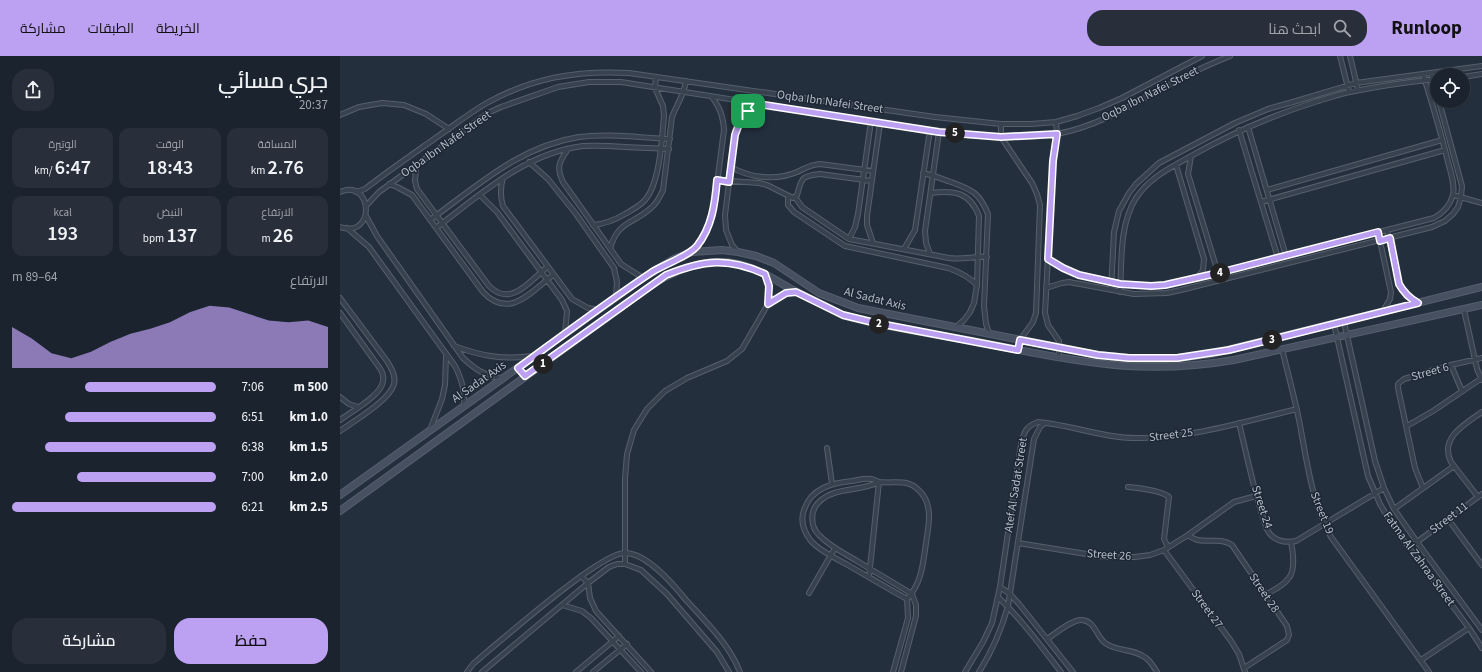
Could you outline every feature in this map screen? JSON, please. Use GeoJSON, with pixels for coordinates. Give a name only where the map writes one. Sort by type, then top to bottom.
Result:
{"type":"FeatureCollection","features":[{"type":"Feature","properties":{"kind":"street","name":"Oqba Ibn Nafei Street"},"geometry":{"type":"LineString","coordinates":[[356,192],[365,188],[484,105],[506,93],[553,77],[578,73],[629,73],[935,117],[1001,124],[1031,124],[1056,122],[1077,116],[1122,98],[1202,56]]}},
{"type":"Feature","properties":{"kind":"street","name":"Oqba Ibn Nafei Street"},"geometry":{"type":"LineString","coordinates":[[366,206],[389,184],[488,113],[515,101],[558,87],[589,82],[621,82],[939,132],[1001,137],[1057,134],[1079,128],[1114,114],[1197,70],[1230,56]]}},
{"type":"Feature","properties":{"kind":"street"},"geometry":{"type":"LineString","coordinates":[[1340,56],[1349,92]]}},
{"type":"Feature","properties":{"kind":"street"},"geometry":{"type":"LineString","coordinates":[[1350,56],[1358,90]]}},
{"type":"Feature","properties":{"kind":"street"},"geometry":{"type":"LineString","coordinates":[[1467,68],[1482,66]]}},
{"type":"Feature","properties":{"kind":"street"},"geometry":{"type":"LineString","coordinates":[[1111,290],[1116,221],[1128,193],[1143,176],[1159,163],[1235,123],[1268,109],[1356,83],[1430,73]]}},
{"type":"Feature","properties":{"kind":"street"},"geometry":{"type":"LineString","coordinates":[[1048,259],[1071,272],[1120,284],[1151,286],[1165,285],[1286,256],[1439,216],[1448,207],[1453,195],[1453,182],[1423,74]]}},
{"type":"Feature","properties":{"kind":"street"},"geometry":{"type":"LineString","coordinates":[[1470,75],[1482,74]]}},
{"type":"Feature","properties":{"kind":"street"},"geometry":{"type":"LineString","coordinates":[[594,225],[602,224],[618,218],[637,207],[645,200],[652,190],[656,180],[664,116],[663,106],[655,88],[656,77]]}},
{"type":"Feature","properties":{"kind":"street"},"geometry":{"type":"LineString","coordinates":[[1120,292],[1124,234],[1132,206],[1142,189],[1164,171],[1239,130],[1296,108],[1358,90],[1430,80]]}},
{"type":"Feature","properties":{"kind":"street"},"geometry":{"type":"LineString","coordinates":[[610,248],[622,227],[651,209],[663,190],[672,117],[684,92],[686,82]]}},
{"type":"Feature","properties":{"kind":"street"},"geometry":{"type":"LineString","coordinates":[[692,252],[707,230],[713,214],[724,130],[723,118],[719,106],[711,96]]}},
{"type":"Feature","properties":{"kind":"street"},"geometry":{"type":"LineString","coordinates":[[340,115],[359,107],[382,103],[404,105],[426,114],[449,129]]}},
{"type":"Feature","properties":{"kind":"street"},"geometry":{"type":"LineString","coordinates":[[738,252],[732,245],[726,230],[725,215],[735,135],[737,128],[748,111],[758,104]]}},
{"type":"Feature","properties":{"kind":"street"},"geometry":{"type":"LineString","coordinates":[[1046,288],[1069,282],[1120,292],[1151,294],[1181,290],[1432,227],[1445,221],[1456,210],[1461,197],[1461,180],[1441,108]]}},
{"type":"Feature","properties":{"kind":"street"},"geometry":{"type":"LineString","coordinates":[[849,239],[855,227],[858,214],[871,121]]}},
{"type":"Feature","properties":{"kind":"street"},"geometry":{"type":"LineString","coordinates":[[1056,122],[1057,134],[1053,161],[1045,317],[1050,328],[1058,339],[1060,347],[1058,357]]}},
{"type":"Feature","properties":{"kind":"street"},"geometry":{"type":"LineString","coordinates":[[873,244],[867,225],[867,216],[880,123]]}},
{"type":"Feature","properties":{"kind":"street"},"geometry":{"type":"LineString","coordinates":[[1001,124],[1001,137],[1032,183],[1040,205],[1036,313],[1033,322],[1020,340],[1018,350]]}},
{"type":"Feature","properties":{"kind":"street"},"geometry":{"type":"LineString","coordinates":[[1248,127],[1286,256]]}},
{"type":"Feature","properties":{"kind":"street"},"geometry":{"type":"LineString","coordinates":[[904,249],[915,230],[930,130]]}},
{"type":"Feature","properties":{"kind":"street"},"geometry":{"type":"LineString","coordinates":[[1239,130],[1278,258]]}},
{"type":"Feature","properties":{"kind":"street"},"geometry":{"type":"LineString","coordinates":[[930,254],[926,243],[925,231],[939,132]]}},
{"type":"Feature","properties":{"kind":"street"},"geometry":{"type":"LineString","coordinates":[[430,220],[512,161],[562,140],[599,136],[670,139]]}},
{"type":"Feature","properties":{"kind":"street"},"geometry":{"type":"LineString","coordinates":[[1267,190],[1442,140]]}},
{"type":"Feature","properties":{"kind":"street"},"geometry":{"type":"LineString","coordinates":[[436,228],[503,178],[542,156],[568,149],[598,145],[669,149]]}},
{"type":"Feature","properties":{"kind":"street"},"geometry":{"type":"LineString","coordinates":[[568,149],[558,164],[559,174],[563,182],[621,264],[643,278]]}},
{"type":"Feature","properties":{"kind":"street"},"geometry":{"type":"LineString","coordinates":[[1261,202],[1445,150]]}},
{"type":"Feature","properties":{"kind":"street"},"geometry":{"type":"LineString","coordinates":[[1191,156],[1188,174],[1218,273]]}},
{"type":"Feature","properties":{"kind":"street"},"geometry":{"type":"LineString","coordinates":[[529,162],[548,179],[595,240],[614,268],[617,282],[616,297]]}},
{"type":"Feature","properties":{"kind":"street"},"geometry":{"type":"LineString","coordinates":[[731,167],[740,172],[751,175],[768,177],[797,172],[806,166],[820,164],[873,171]]}},
{"type":"Feature","properties":{"kind":"street"},"geometry":{"type":"LineString","coordinates":[[416,165],[415,181],[417,189],[495,292],[503,295],[511,295],[547,267]]}},
{"type":"Feature","properties":{"kind":"street"},"geometry":{"type":"LineString","coordinates":[[1176,165],[1204,259],[1203,270],[1196,278]]}},
{"type":"Feature","properties":{"kind":"street"},"geometry":{"type":"LineString","coordinates":[[797,172],[802,180]]}},
{"type":"Feature","properties":{"kind":"street"},"geometry":{"type":"LineString","coordinates":[[924,173],[933,175],[973,191],[983,201],[988,214],[984,315],[989,333]]}},
{"type":"Feature","properties":{"kind":"street"},"geometry":{"type":"LineString","coordinates":[[795,197],[798,194],[798,185],[802,180],[806,177],[820,174],[872,181]]}},
{"type":"Feature","properties":{"kind":"street"},"geometry":{"type":"LineString","coordinates":[[503,178],[500,192],[503,206],[572,299],[588,308],[598,310]]}},
{"type":"Feature","properties":{"kind":"street"},"geometry":{"type":"LineString","coordinates":[[717,180],[759,183],[788,197],[795,197]]}},
{"type":"Feature","properties":{"kind":"street"},"geometry":{"type":"LineString","coordinates":[[389,184],[412,195],[483,292],[489,299],[496,303],[513,304],[521,300],[553,275]]}},
{"type":"Feature","properties":{"kind":"street"},"geometry":{"type":"LineString","coordinates":[[341,190],[356,192],[365,200],[366,216],[377,236],[453,346],[463,358],[474,369],[488,376],[502,379]]}},
{"type":"Feature","properties":{"kind":"street"},"geometry":{"type":"LineString","coordinates":[[931,193],[940,191],[960,194],[969,199],[979,216],[977,285],[974,303],[970,312],[956,327]]}},
{"type":"Feature","properties":{"kind":"street"},"geometry":{"type":"LineString","coordinates":[[480,195],[497,212],[565,304],[567,311],[565,334]]}},
{"type":"Feature","properties":{"kind":"street"},"geometry":{"type":"LineString","coordinates":[[1453,195],[1482,203]]}},
{"type":"Feature","properties":{"kind":"street"},"geometry":{"type":"LineString","coordinates":[[788,197],[788,205],[794,212],[845,246],[959,271],[969,277],[977,285]]}},
{"type":"Feature","properties":{"kind":"street"},"geometry":{"type":"LineString","coordinates":[[795,197],[802,207],[849,239],[958,259],[986,257]]}},
{"type":"Feature","properties":{"kind":"street"},"geometry":{"type":"LineString","coordinates":[[347,228],[358,225],[366,216]]}},
{"type":"Feature","properties":{"kind":"street"},"geometry":{"type":"LineString","coordinates":[[340,226],[347,228],[369,247],[455,366],[461,379],[464,393],[464,406]]}},
{"type":"Feature","properties":{"kind":"street"},"geometry":{"type":"LineString","coordinates":[[1388,230],[1399,284],[1406,296],[1418,303]]}},
{"type":"Feature","properties":{"kind":"street"},"geometry":{"type":"LineString","coordinates":[[1378,232],[1391,292],[1390,299],[1383,312]]}},
{"type":"Feature","properties":{"kind":"street"},"geometry":{"type":"LineString","coordinates":[[595,240],[601,236]]}},
{"type":"Feature","properties":{"kind":"street","name":"Al Sadat Axis"},"geometry":{"type":"LineString","coordinates":[[340,495],[643,278],[668,262],[692,252],[722,250],[756,256],[774,263],[819,293],[838,302],[878,313],[1098,355],[1129,358],[1177,358],[1229,350],[1482,287]]}},
{"type":"Feature","properties":{"kind":"street","name":"Al Sadat Axis"},"geometry":{"type":"LineString","coordinates":[[340,511],[666,275],[685,267],[705,263],[726,262],[746,266],[765,274],[796,292],[843,315],[876,323],[1018,350],[1127,366],[1211,364],[1482,305]]}},
{"type":"Feature","properties":{"kind":"street"},"geometry":{"type":"LineString","coordinates":[[625,564],[626,460],[634,430],[647,409],[665,391],[687,378],[727,360],[742,349],[768,304],[769,286],[765,274]]}},
{"type":"Feature","properties":{"kind":"street"},"geometry":{"type":"LineString","coordinates":[[768,304],[786,293],[796,292]]}},
{"type":"Feature","properties":{"kind":"street"},"geometry":{"type":"LineString","coordinates":[[340,299],[387,361],[393,371],[394,383],[389,394],[340,431]]}},
{"type":"Feature","properties":{"kind":"street"},"geometry":{"type":"LineString","coordinates":[[1407,426],[1482,379],[1475,360],[1464,310]]}},
{"type":"Feature","properties":{"kind":"street"},"geometry":{"type":"LineString","coordinates":[[340,313],[383,374],[384,382],[381,389],[340,420]]}},
{"type":"Feature","properties":{"kind":"street","name":"Fatma Al Zahraa Street"},"geometry":{"type":"LineString","coordinates":[[1344,322],[1375,461],[1384,488],[1394,509],[1481,629]]}},
{"type":"Feature","properties":{"kind":"street","name":"Fatma Al Zahraa Street"},"geometry":{"type":"LineString","coordinates":[[1334,324],[1368,476],[1375,493],[1393,526],[1469,628],[1482,648]]}},
{"type":"Feature","properties":{"kind":"street"},"geometry":{"type":"LineString","coordinates":[[453,346],[473,353],[494,357],[515,358],[535,355]]}},
{"type":"Feature","properties":{"kind":"street","name":"Street 19"},"geometry":{"type":"LineString","coordinates":[[1282,349],[1297,409],[1312,489],[1324,523],[1331,537],[1429,672]]}},
{"type":"Feature","properties":{"kind":"street"},"geometry":{"type":"LineString","coordinates":[[430,430],[442,399],[445,385],[446,355]]}},
{"type":"Feature","properties":{"kind":"street","name":"Street 6"},"geometry":{"type":"LineString","coordinates":[[1423,488],[1415,468],[1398,388],[1401,381],[1482,358]]}},
{"type":"Feature","properties":{"kind":"street"},"geometry":{"type":"LineString","coordinates":[[1452,366],[1462,391]]}},
{"type":"Feature","properties":{"kind":"street"},"geometry":{"type":"LineString","coordinates":[[518,368],[525,376]]}},
{"type":"Feature","properties":{"kind":"street"},"geometry":{"type":"LineString","coordinates":[[340,397],[349,404],[358,407]]}},
{"type":"Feature","properties":{"kind":"street","name":"Street 25"},"geometry":{"type":"LineString","coordinates":[[1045,423],[1105,435],[1153,438],[1186,434],[1297,409]]}},
{"type":"Feature","properties":{"kind":"street"},"geometry":{"type":"LineString","coordinates":[[1478,497],[1449,458],[1448,446],[1451,437],[1458,430],[1482,412]]}},
{"type":"Feature","properties":{"kind":"street","name":"Atef Al Sadat Street"},"geometry":{"type":"LineString","coordinates":[[965,672],[983,642],[992,623],[1000,587],[1024,434],[1026,428],[1031,424],[1038,422],[1045,423]]}},
{"type":"Feature","properties":{"kind":"street","name":"Atef Al Sadat Street"},"geometry":{"type":"LineString","coordinates":[[979,672],[991,653],[1002,627],[1008,606],[1034,439],[1040,427],[1045,423]]}},
{"type":"Feature","properties":{"kind":"street","name":"Street 24"},"geometry":{"type":"LineString","coordinates":[[1240,423],[1256,496],[1268,532],[1276,539],[1291,542]]}},
{"type":"Feature","properties":{"kind":"street"},"geometry":{"type":"LineString","coordinates":[[422,436],[430,446]]}},
{"type":"Feature","properties":{"kind":"street"},"geometry":{"type":"LineString","coordinates":[[827,448],[832,484]]}},
{"type":"Feature","properties":{"kind":"street"},"geometry":{"type":"LineString","coordinates":[[1394,509],[1454,466]]}},
{"type":"Feature","properties":{"kind":"street"},"geometry":{"type":"LineString","coordinates":[[893,672],[908,618],[907,599],[918,584],[921,575],[929,522],[928,509],[924,496],[914,486],[902,482],[879,482],[871,479],[832,484],[820,489],[806,504],[802,514],[802,524],[806,534],[812,542],[831,556],[907,599]]}},
{"type":"Feature","properties":{"kind":"street"},"geometry":{"type":"LineString","coordinates":[[879,482],[871,486],[839,491],[831,494],[817,503],[813,510],[812,519],[818,534],[835,548],[912,594],[916,605],[916,616],[901,672]]}},
{"type":"Feature","properties":{"kind":"street"},"geometry":{"type":"LineString","coordinates":[[869,578],[879,482]]}},
{"type":"Feature","properties":{"kind":"street"},"geometry":{"type":"LineString","coordinates":[[1128,487],[1159,492],[1169,497],[1164,539],[1166,548]]}},
{"type":"Feature","properties":{"kind":"street"},"geometry":{"type":"LineString","coordinates":[[1265,596],[1288,580],[1291,575],[1293,555],[1291,542],[1296,541],[1384,488]]}},
{"type":"Feature","properties":{"kind":"street","name":"Street 11"},"geometry":{"type":"LineString","coordinates":[[1417,542],[1482,494]]}},
{"type":"Feature","properties":{"kind":"street","name":"Street 26"},"geometry":{"type":"LineString","coordinates":[[1018,542],[1106,557],[1120,558],[1150,555],[1166,548],[1188,535],[1234,502],[1256,496]]}},
{"type":"Feature","properties":{"kind":"street"},"geometry":{"type":"LineString","coordinates":[[1448,519],[1482,565]]}},
{"type":"Feature","properties":{"kind":"street","name":"Street 28"},"geometry":{"type":"LineString","coordinates":[[1188,535],[1196,540],[1221,540],[1232,545],[1265,596],[1287,626],[1289,635],[1283,642],[1245,670]]}},
{"type":"Feature","properties":{"kind":"street"},"geometry":{"type":"LineString","coordinates":[[809,593],[835,548]]}},
{"type":"Feature","properties":{"kind":"street","name":"Street 27"},"geometry":{"type":"LineString","coordinates":[[1166,548],[1239,654],[1245,670]]}},
{"type":"Feature","properties":{"kind":"street"},"geometry":{"type":"LineString","coordinates":[[466,672],[488,651],[581,576],[606,559],[625,553],[636,555],[645,560],[674,586],[727,647],[736,661],[740,672]]}},
{"type":"Feature","properties":{"kind":"street"},"geometry":{"type":"LineString","coordinates":[[482,672],[609,567],[617,564],[625,564],[641,570],[667,594],[717,652],[729,672]]}},
{"type":"Feature","properties":{"kind":"street"},"geometry":{"type":"LineString","coordinates":[[581,576],[588,583],[590,598],[596,611],[650,672]]}},
{"type":"Feature","properties":{"kind":"street"},"geometry":{"type":"LineString","coordinates":[[1000,587],[1010,594],[1019,604],[1073,672]]}},
{"type":"Feature","properties":{"kind":"street"},"geometry":{"type":"LineString","coordinates":[[998,597],[1008,606],[1061,672]]}},
{"type":"Feature","properties":{"kind":"street"},"geometry":{"type":"LineString","coordinates":[[562,605],[582,611],[591,618],[641,672]]}},
{"type":"Feature","properties":{"kind":"street"},"geometry":{"type":"LineString","coordinates":[[1466,624],[1473,618]]}},
{"type":"Feature","properties":{"kind":"street"},"geometry":{"type":"LineString","coordinates":[[1477,622],[1482,618]]}},
{"type":"Feature","properties":{"kind":"street"},"geometry":{"type":"LineString","coordinates":[[1047,639],[1074,621],[1086,621],[1092,624],[1101,639],[1106,644],[1112,647],[1139,653],[1146,658],[1158,672]]}},
{"type":"Feature","properties":{"kind":"street"},"geometry":{"type":"LineString","coordinates":[[992,623],[1002,627]]}},
{"type":"Feature","properties":{"kind":"street"},"geometry":{"type":"LineString","coordinates":[[1421,660],[1469,628]]}},
{"type":"Feature","properties":{"kind":"street"},"geometry":{"type":"LineString","coordinates":[[1472,633],[1481,629]]}},
{"type":"Feature","properties":{"kind":"street"},"geometry":{"type":"LineString","coordinates":[[576,672],[619,636]]}},
{"type":"Feature","properties":{"kind":"street"},"geometry":{"type":"LineString","coordinates":[[593,672],[626,644]]}},
{"type":"Feature","properties":{"kind":"route"},"geometry":{"type":"LineString","coordinates":[[758,104],[939,132],[1001,137],[1057,134],[1053,161],[1048,259],[1079,275],[1135,286],[1165,285],[1378,232],[1380,241],[1390,238],[1399,284],[1402,290],[1406,296],[1418,303],[1211,354],[1177,358],[1129,358],[1098,355],[1020,340],[1018,350],[876,323],[843,315],[796,292],[786,293],[768,304],[769,286],[765,274],[746,266],[726,262],[705,263],[685,267],[666,275],[525,376],[518,368],[657,268],[692,252],[698,245],[707,230],[713,214],[717,180],[729,182],[735,135],[741,120],[748,111],[758,104]]}}]}
